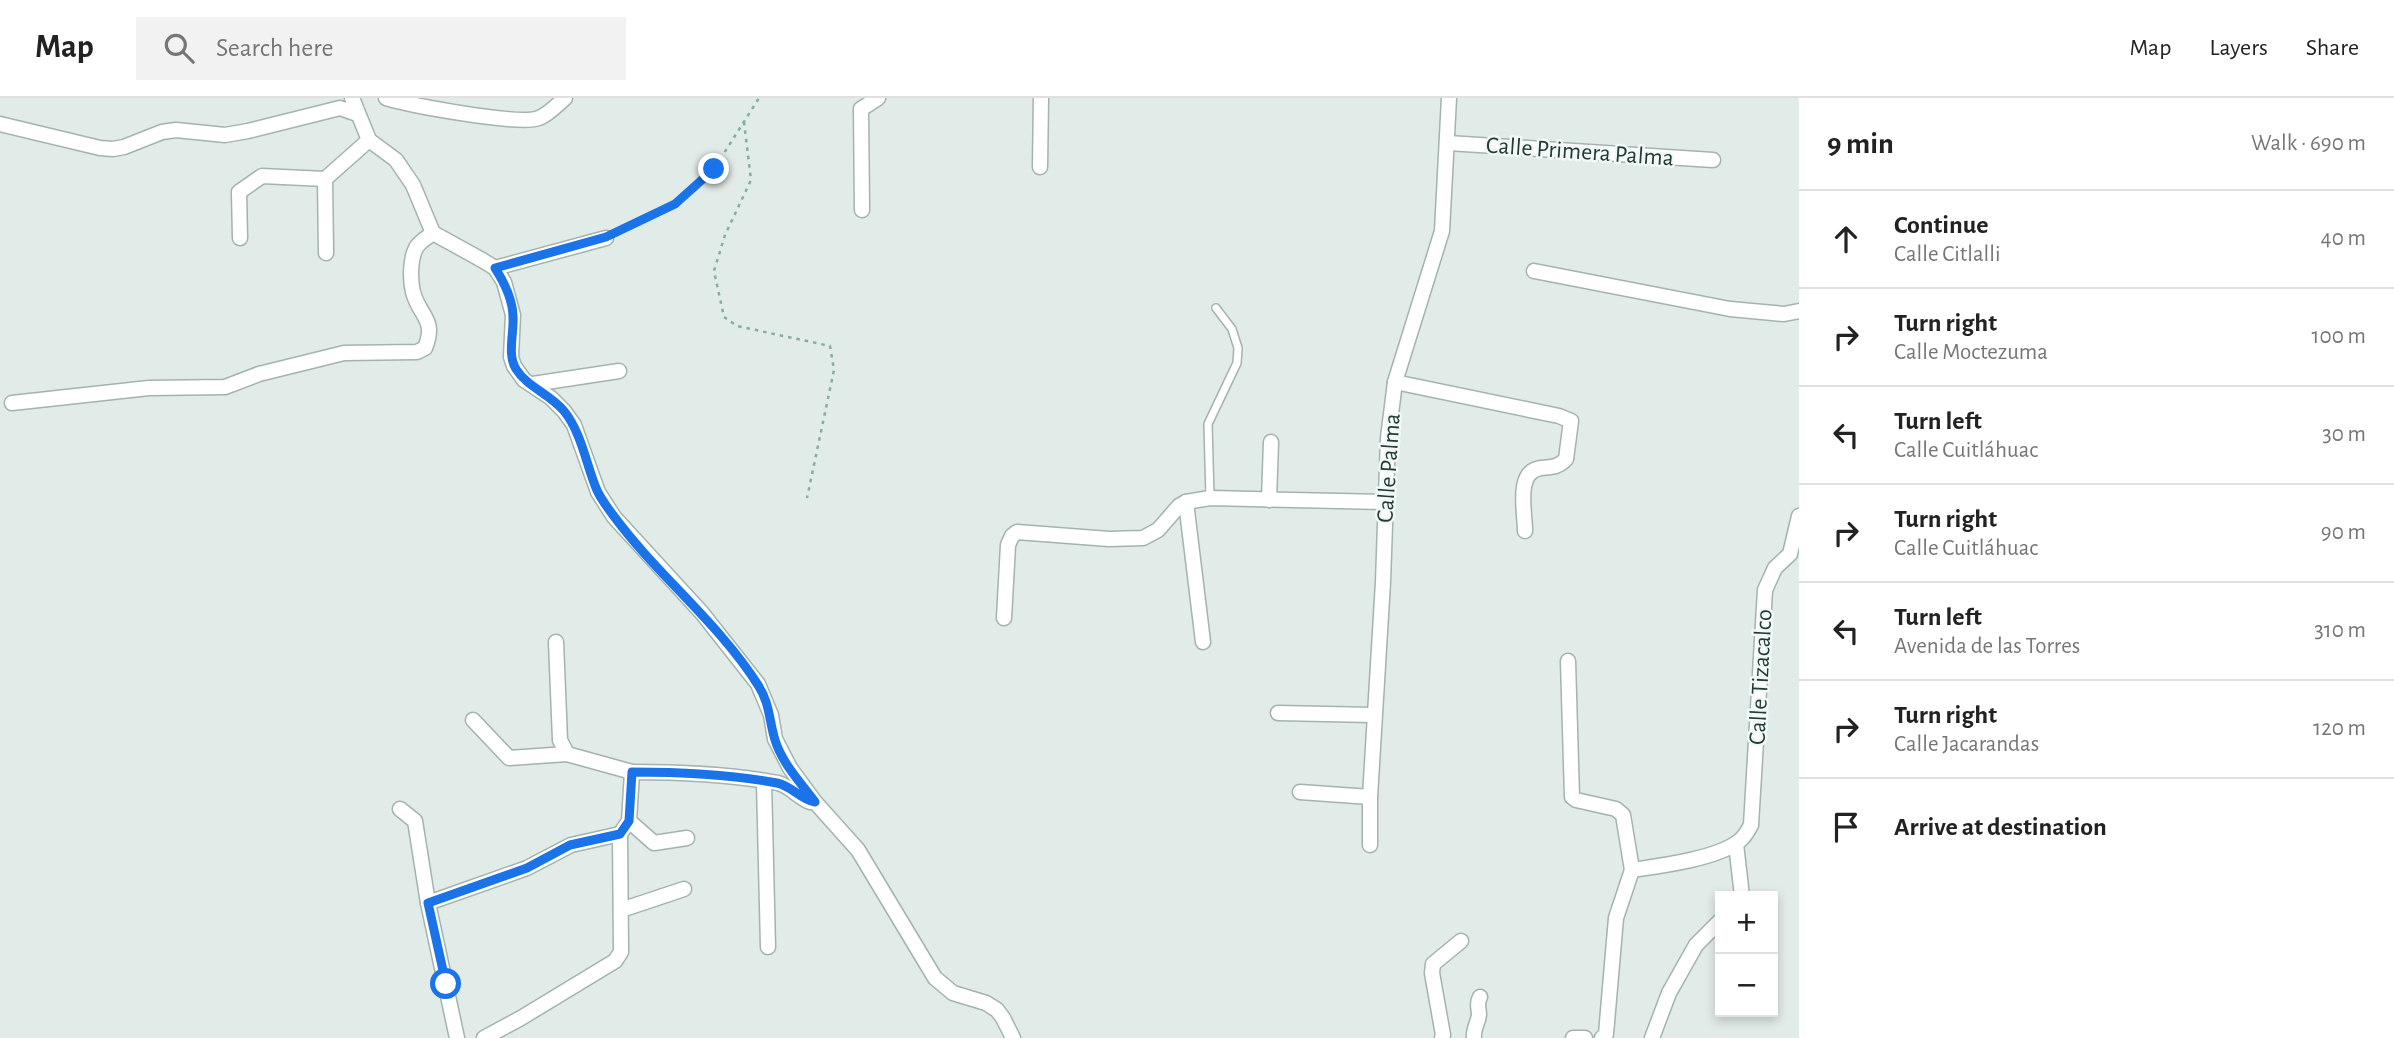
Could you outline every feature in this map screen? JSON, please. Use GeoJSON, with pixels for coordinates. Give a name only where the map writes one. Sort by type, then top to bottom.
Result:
{"type":"FeatureCollection","features":[{"type":"Feature","properties":{"kind":"street"},"geometry":{"type":"LineString","coordinates":[[352,98],[369,140],[396,160],[413,185],[433,233],[495,268],[504,282],[513,315],[511,357],[514,366],[524,380],[551,398],[574,425],[598,492],[614,516],[702,613],[758,684],[769,706],[780,751],[815,802],[858,850],[935,978],[953,993],[986,1003],[997,1010],[1013,1038]]}},
{"type":"Feature","properties":{"kind":"street"},"geometry":{"type":"LineString","coordinates":[[386,98],[458,112],[522,120],[538,119],[565,98]]}},
{"type":"Feature","properties":{"kind":"street"},"geometry":{"type":"LineString","coordinates":[[862,210],[861,109],[878,98]]}},
{"type":"Feature","properties":{"kind":"street"},"geometry":{"type":"LineString","coordinates":[[1040,167],[1041,98]]}},
{"type":"Feature","properties":{"kind":"street","name":"Calle Palma"},"geometry":{"type":"LineString","coordinates":[[1370,845],[1373,715],[1388,438],[1395,382],[1442,231],[1449,98]]}},
{"type":"Feature","properties":{"kind":"street"},"geometry":{"type":"LineString","coordinates":[[0,124],[113,149],[162,132],[176,130],[226,135],[340,108],[358,114]]}},
{"type":"Feature","properties":{"kind":"street"},"geometry":{"type":"LineString","coordinates":[[240,238],[239,192],[262,176],[325,179],[369,140]]}},
{"type":"Feature","properties":{"kind":"street","name":"Calle Primera Palma"},"geometry":{"type":"LineString","coordinates":[[1448,143],[1713,160]]}},
{"type":"Feature","properties":{"kind":"street"},"geometry":{"type":"LineString","coordinates":[[325,179],[326,253]]}},
{"type":"Feature","properties":{"kind":"street"},"geometry":{"type":"LineString","coordinates":[[12,403],[149,388],[225,387],[259,374],[344,353],[416,352],[425,348],[430,327],[413,292],[411,267],[417,246],[433,233]]}},
{"type":"Feature","properties":{"kind":"street"},"geometry":{"type":"LineString","coordinates":[[495,268],[606,237]]}},
{"type":"Feature","properties":{"kind":"street"},"geometry":{"type":"LineString","coordinates":[[1534,271],[1730,309],[1784,314],[1799,311]]}},
{"type":"Feature","properties":{"kind":"street"},"geometry":{"type":"LineString","coordinates":[[533,384],[619,371]]}},
{"type":"Feature","properties":{"kind":"street"},"geometry":{"type":"LineString","coordinates":[[1395,382],[1559,416],[1571,421],[1566,459],[1554,467],[1528,473],[1524,481],[1525,531]]}},
{"type":"Feature","properties":{"kind":"street"},"geometry":{"type":"LineString","coordinates":[[1269,500],[1271,442]]}},
{"type":"Feature","properties":{"kind":"street"},"geometry":{"type":"LineString","coordinates":[[1004,618],[1008,545],[1017,532],[1109,539],[1143,538],[1158,530],[1179,506],[1186,502],[1210,498],[1384,502]]}},
{"type":"Feature","properties":{"kind":"street"},"geometry":{"type":"LineString","coordinates":[[1186,502],[1203,642]]}},
{"type":"Feature","properties":{"kind":"street","name":"Calle Tizacalco"},"geometry":{"type":"LineString","coordinates":[[1736,844],[1745,836],[1751,825],[1765,590],[1775,568],[1790,554],[1799,516]]}},
{"type":"Feature","properties":{"kind":"street"},"geometry":{"type":"LineString","coordinates":[[556,642],[560,740],[567,754]]}},
{"type":"Feature","properties":{"kind":"street"},"geometry":{"type":"LineString","coordinates":[[1568,661],[1572,797],[1616,809],[1623,815],[1632,870],[1616,918],[1605,1034],[1602,1038]]}},
{"type":"Feature","properties":{"kind":"street"},"geometry":{"type":"LineString","coordinates":[[1278,713],[1373,715]]}},
{"type":"Feature","properties":{"kind":"street"},"geometry":{"type":"LineString","coordinates":[[473,720],[509,758],[567,754],[632,772],[738,776],[780,784],[806,801],[815,802]]}},
{"type":"Feature","properties":{"kind":"street"},"geometry":{"type":"LineString","coordinates":[[484,1038],[615,961],[621,952],[620,834],[629,821],[632,772]]}},
{"type":"Feature","properties":{"kind":"street"},"geometry":{"type":"LineString","coordinates":[[764,782],[768,947]]}},
{"type":"Feature","properties":{"kind":"street"},"geometry":{"type":"LineString","coordinates":[[1300,792],[1370,797]]}},
{"type":"Feature","properties":{"kind":"street"},"geometry":{"type":"LineString","coordinates":[[400,809],[415,821],[428,903],[457,1038]]}},
{"type":"Feature","properties":{"kind":"street"},"geometry":{"type":"LineString","coordinates":[[629,821],[654,843],[687,838]]}},
{"type":"Feature","properties":{"kind":"street"},"geometry":{"type":"LineString","coordinates":[[428,903],[527,868],[570,845],[620,834]]}},
{"type":"Feature","properties":{"kind":"street"},"geometry":{"type":"LineString","coordinates":[[1632,870],[1659,867],[1718,852],[1736,844],[1741,891]]}},
{"type":"Feature","properties":{"kind":"street"},"geometry":{"type":"LineString","coordinates":[[621,910],[684,889]]}},
{"type":"Feature","properties":{"kind":"street"},"geometry":{"type":"LineString","coordinates":[[1652,1038],[1669,993],[1696,946],[1715,926]]}},
{"type":"Feature","properties":{"kind":"street"},"geometry":{"type":"LineString","coordinates":[[1442,1038],[1433,964],[1461,941]]}},
{"type":"Feature","properties":{"kind":"street"},"geometry":{"type":"LineString","coordinates":[[1474,1038],[1473,1031],[1479,1015],[1477,1002],[1480,997]]}},
{"type":"Feature","properties":{"kind":"street"},"geometry":{"type":"LineString","coordinates":[[1573,1038],[1585,1038]]}},
{"type":"Feature","properties":{"kind":"lane"},"geometry":{"type":"LineString","coordinates":[[1210,498],[1208,424],[1237,363],[1238,348],[1232,329],[1216,308]]}},
{"type":"Feature","properties":{"kind":"path"},"geometry":{"type":"LineString","coordinates":[[606,237],[675,204],[714,169],[759,98]]}},
{"type":"Feature","properties":{"kind":"path"},"geometry":{"type":"LineString","coordinates":[[744,122],[751,180],[725,235],[714,271],[724,317],[730,322],[737,326],[830,346],[834,370],[807,498]]}},
{"type":"Feature","properties":{"kind":"route"},"geometry":{"type":"LineString","coordinates":[[446,984],[428,903],[527,868],[570,845],[620,834],[629,821],[632,772],[738,776],[780,784],[792,789],[806,801],[815,802],[780,751],[766,698],[758,684],[702,613],[614,516],[598,492],[574,425],[564,411],[533,384],[524,380],[514,366],[511,357],[513,315],[504,282],[495,268],[606,237],[675,204],[714,169]]}}]}
